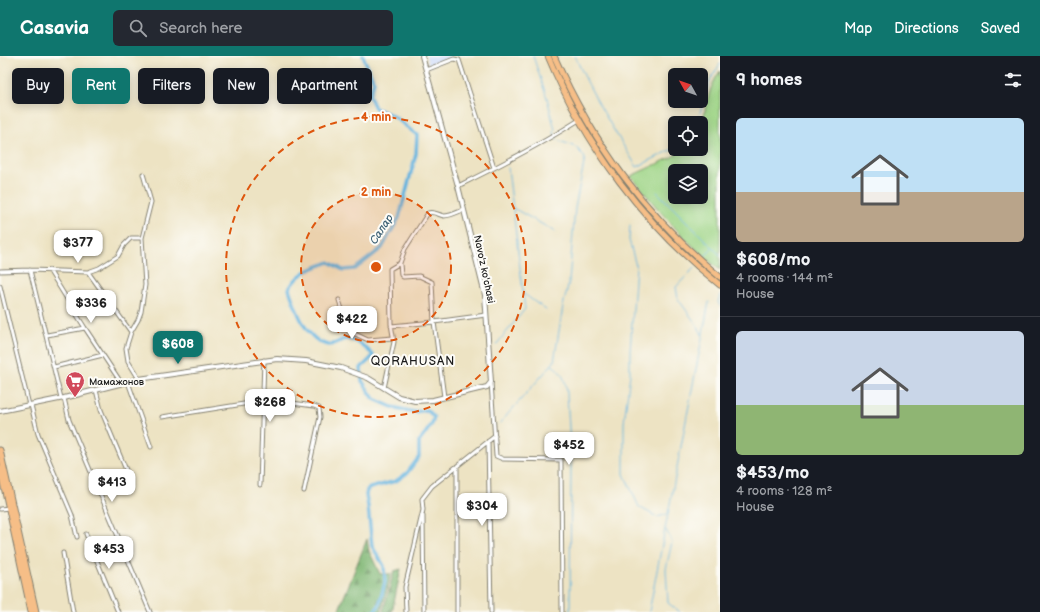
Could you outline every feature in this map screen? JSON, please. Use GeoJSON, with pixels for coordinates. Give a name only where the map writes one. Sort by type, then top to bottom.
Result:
{"type":"FeatureCollection","features":[{"type":"Feature","properties":{"kind":"main road"},"geometry":{"type":"LineString","coordinates":[[548,56],[559,82],[579,120],[602,156],[648,218],[692,262],[720,285]]}},
{"type":"Feature","properties":{"kind":"main road"},"geometry":{"type":"LineString","coordinates":[[554,56],[584,117],[606,153],[648,208],[696,257],[720,277]]}},
{"type":"Feature","properties":{"kind":"main road"},"geometry":{"type":"LineString","coordinates":[[0,450],[36,612]]}},
{"type":"Feature","properties":{"kind":"main road"},"geometry":{"type":"LineString","coordinates":[[0,468],[31,612]]}},
{"type":"Feature","properties":{"kind":"street","name":"Navo'z ko'chasi"},"geometry":{"type":"LineString","coordinates":[[422,56],[458,186],[485,294],[491,382]]}},
{"type":"Feature","properties":{"kind":"street"},"geometry":{"type":"LineString","coordinates":[[426,70],[454,59],[459,60],[494,168]]}},
{"type":"Feature","properties":{"kind":"street"},"geometry":{"type":"LineString","coordinates":[[458,186],[558,134],[579,120]]}},
{"type":"Feature","properties":{"kind":"street"},"geometry":{"type":"LineString","coordinates":[[139,379],[126,357],[126,348],[131,332],[140,316],[145,285],[142,238],[151,202],[143,174]]}},
{"type":"Feature","properties":{"kind":"street"},"geometry":{"type":"LineString","coordinates":[[444,397],[434,322],[432,282],[419,276],[403,277],[401,275],[400,263],[405,249],[428,213],[434,212],[447,216],[464,210]]}},
{"type":"Feature","properties":{"kind":"street"},"geometry":{"type":"LineString","coordinates":[[0,271],[49,270],[88,272],[99,268],[118,256],[124,245],[131,238],[142,238]]}},
{"type":"Feature","properties":{"kind":"street"},"geometry":{"type":"LineString","coordinates":[[384,388],[394,342],[391,326],[390,271],[400,263]]}},
{"type":"Feature","properties":{"kind":"street"},"geometry":{"type":"LineString","coordinates":[[30,270],[69,420],[150,612]]}},
{"type":"Feature","properties":{"kind":"street"},"geometry":{"type":"LineString","coordinates":[[49,270],[122,384]]}},
{"type":"Feature","properties":{"kind":"street"},"geometry":{"type":"LineString","coordinates":[[88,272],[131,332]]}},
{"type":"Feature","properties":{"kind":"street"},"geometry":{"type":"LineString","coordinates":[[0,286],[38,434],[72,515],[77,537]]}},
{"type":"Feature","properties":{"kind":"street"},"geometry":{"type":"LineString","coordinates":[[339,300],[351,332],[368,340],[393,338]]}},
{"type":"Feature","properties":{"kind":"street"},"geometry":{"type":"LineString","coordinates":[[391,326],[486,315]]}},
{"type":"Feature","properties":{"kind":"street"},"geometry":{"type":"LineString","coordinates":[[47,335],[85,328]]}},
{"type":"Feature","properties":{"kind":"street"},"geometry":{"type":"LineString","coordinates":[[54,367],[103,355]]}},
{"type":"Feature","properties":{"kind":"street"},"geometry":{"type":"LineString","coordinates":[[0,411],[63,398],[139,379],[264,360],[289,359],[330,365],[368,378],[399,397],[414,401],[433,400],[487,387],[491,382]]}},
{"type":"Feature","properties":{"kind":"street"},"geometry":{"type":"LineString","coordinates":[[260,485],[264,360]]}},
{"type":"Feature","properties":{"kind":"street"},"geometry":{"type":"LineString","coordinates":[[128,382],[151,447]]}},
{"type":"Feature","properties":{"kind":"street"},"geometry":{"type":"LineString","coordinates":[[491,382],[496,456],[503,459],[561,460],[562,612]]}},
{"type":"Feature","properties":{"kind":"street"},"geometry":{"type":"LineString","coordinates":[[487,387],[492,391]]}},
{"type":"Feature","properties":{"kind":"street"},"geometry":{"type":"LineString","coordinates":[[96,390],[101,410],[129,477]]}},
{"type":"Feature","properties":{"kind":"street"},"geometry":{"type":"LineString","coordinates":[[162,417],[263,400],[314,406],[319,408],[320,417],[304,491]]}},
{"type":"Feature","properties":{"kind":"street"},"geometry":{"type":"LineString","coordinates":[[424,612],[422,499],[432,486],[495,436]]}},
{"type":"Feature","properties":{"kind":"street"},"geometry":{"type":"LineString","coordinates":[[488,441],[491,612]]}},
{"type":"Feature","properties":{"kind":"street"},"geometry":{"type":"LineString","coordinates":[[457,466],[457,612]]}},
{"type":"Feature","properties":{"kind":"street"},"geometry":{"type":"LineString","coordinates":[[0,509],[9,508]]}},
{"type":"Feature","properties":{"kind":"street"},"geometry":{"type":"LineString","coordinates":[[406,612],[406,587],[423,510]]}},
{"type":"Feature","properties":{"kind":"street"},"geometry":{"type":"LineString","coordinates":[[86,534],[118,612]]}},
{"type":"Feature","properties":{"kind":"street"},"geometry":{"type":"LineString","coordinates":[[62,553],[73,612]]}},
{"type":"Feature","properties":{"kind":"shaded area"},"geometry":{"type":"Polygon","coordinates":[[[426,56],[453,56],[429,67],[426,56]]]}},
{"type":"Feature","properties":{"kind":"green space"},"geometry":{"type":"Polygon","coordinates":[[[720,71],[720,270],[673,226],[631,176],[674,156],[708,156],[708,116],[704,116],[705,108],[708,108],[708,98],[711,88],[720,71]]]}},
{"type":"Feature","properties":{"kind":"green space"},"geometry":{"type":"Polygon","coordinates":[[[367,539],[369,551],[380,574],[391,574],[381,612],[338,612],[367,539]]]}},
{"type":"Feature","properties":{"kind":"green space"},"geometry":{"type":"Polygon","coordinates":[[[401,569],[392,612],[383,612],[394,571],[401,569]]]}},
{"type":"Feature","properties":{"kind":"waterway","name":"Салар"},"geometry":{"type":"LineString","coordinates":[[363,56],[374,82],[369,95],[375,108],[392,115],[417,135],[416,154],[399,218],[382,248],[355,269],[343,270],[329,262],[306,271],[297,278],[289,289],[298,314],[314,338],[329,345],[345,339],[351,339],[362,345],[373,355],[361,368],[362,381],[374,399],[392,407],[414,412],[427,410],[434,417],[432,424],[419,442],[419,457],[407,473],[396,481],[367,490],[366,495],[372,546],[384,566],[385,582],[379,606],[373,612]]}},
{"type":"Feature","properties":{"kind":"waterway"},"geometry":{"type":"LineString","coordinates":[[500,423],[554,362],[563,306],[569,282],[575,208],[585,158],[576,147],[557,140],[547,98],[533,56]]}},
{"type":"Feature","properties":{"kind":"waterway"},"geometry":{"type":"LineString","coordinates":[[575,56],[604,113],[637,167],[668,152]]}},
{"type":"Feature","properties":{"kind":"waterway"},"geometry":{"type":"LineString","coordinates":[[699,116],[709,82],[720,64]]}},
{"type":"Feature","properties":{"kind":"waterway"},"geometry":{"type":"LineString","coordinates":[[496,345],[525,309],[508,168]]}},
{"type":"Feature","properties":{"kind":"waterway"},"geometry":{"type":"LineString","coordinates":[[657,192],[720,255]]}},
{"type":"Feature","properties":{"kind":"waterway"},"geometry":{"type":"LineString","coordinates":[[513,208],[556,232]]}},
{"type":"Feature","properties":{"kind":"waterway"},"geometry":{"type":"LineString","coordinates":[[630,225],[629,240],[636,266],[630,352],[630,374],[624,423],[624,474],[639,507],[657,517],[668,514]]}},
{"type":"Feature","properties":{"kind":"waterway"},"geometry":{"type":"LineString","coordinates":[[703,258],[712,249]]}},
{"type":"Feature","properties":{"kind":"waterway"},"geometry":{"type":"LineString","coordinates":[[695,267],[676,287],[678,299],[703,336]]}},
{"type":"Feature","properties":{"kind":"waterway"},"geometry":{"type":"LineString","coordinates":[[524,294],[546,310]]}},
{"type":"Feature","properties":{"kind":"waterway"},"geometry":{"type":"LineString","coordinates":[[720,295],[718,302],[720,306]]}},
{"type":"Feature","properties":{"kind":"waterway"},"geometry":{"type":"LineString","coordinates":[[649,612],[709,302]]}},
{"type":"Feature","properties":{"kind":"waterway"},"geometry":{"type":"LineString","coordinates":[[552,365],[563,377],[566,384],[567,393],[571,462],[570,612]]}},
{"type":"Feature","properties":{"kind":"waterway"},"geometry":{"type":"LineString","coordinates":[[666,530],[672,542],[666,569],[668,603],[680,612]]}},
{"type":"Feature","properties":{"kind":"place","name":"Мамажонов"},"geometry":{"type":"Point","coordinates":[75,398]}},
{"type":"Feature","properties":{"kind":"district","name":"QORAHUSAN"},"geometry":{"type":"Point","coordinates":[413,361]}}]}
